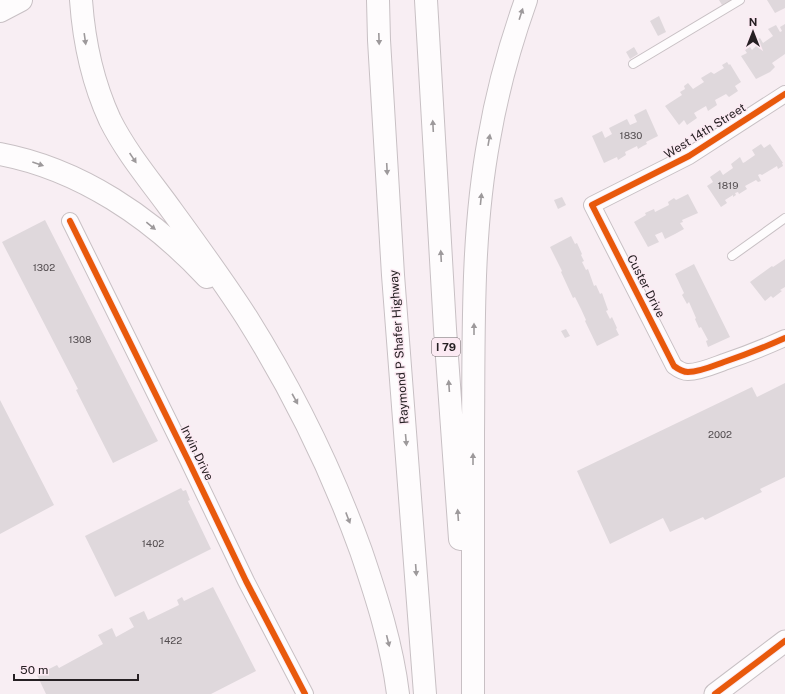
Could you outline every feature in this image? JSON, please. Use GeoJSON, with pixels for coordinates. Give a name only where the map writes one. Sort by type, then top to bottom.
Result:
{"type":"FeatureCollection","features":[{"type":"Feature","properties":{"kind":"highway"},"geometry":{"type":"LineString","coordinates":[[81,0],[82,23],[86,50],[93,77],[111,121],[135,162],[203,253],[248,319],[296,401],[321,453],[355,536],[378,604],[395,670],[398,694]]}},
{"type":"Feature","properties":{"kind":"highway","name":"Raymond P Shafer Highway"},"geometry":{"type":"LineString","coordinates":[[378,0],[393,276],[425,694]]}},
{"type":"Feature","properties":{"kind":"highway","name":"I 79"},"geometry":{"type":"LineString","coordinates":[[426,0],[445,329],[472,694]]}},
{"type":"Feature","properties":{"kind":"highway"},"geometry":{"type":"LineString","coordinates":[[472,694],[474,333],[478,228],[483,178],[495,108],[512,44],[526,0]]}},
{"type":"Feature","properties":{"kind":"highway"},"geometry":{"type":"LineString","coordinates":[[0,154],[31,162],[76,180],[123,205],[145,221],[186,256],[206,276],[227,300],[275,366]]}},
{"type":"Feature","properties":{"kind":"street","name":"West 14th Street"},"geometry":{"type":"LineString","coordinates":[[592,205],[690,156],[785,94]]}},
{"type":"Feature","properties":{"kind":"street","name":"Custer Drive"},"geometry":{"type":"LineString","coordinates":[[592,205],[674,366],[686,372],[714,366],[768,346],[785,338]]}},
{"type":"Feature","properties":{"kind":"street","name":"Irwin Drive"},"geometry":{"type":"LineString","coordinates":[[70,221],[246,581],[305,694]]}},
{"type":"Feature","properties":{"kind":"street"},"geometry":{"type":"LineString","coordinates":[[715,694],[785,641]]}},
{"type":"Feature","properties":{"kind":"lane"},"geometry":{"type":"LineString","coordinates":[[633,64],[740,0]]}},
{"type":"Feature","properties":{"kind":"lane"},"geometry":{"type":"LineString","coordinates":[[732,256],[785,218]]}},
{"type":"Feature","properties":{"kind":"building"},"geometry":{"type":"Polygon","coordinates":[[[719,0],[731,0],[722,5],[719,0]]]}},
{"type":"Feature","properties":{"kind":"building"},"geometry":{"type":"Polygon","coordinates":[[[767,0],[785,0],[785,8],[775,13],[767,0]]]}},
{"type":"Feature","properties":{"kind":"building"},"geometry":{"type":"Polygon","coordinates":[[[659,16],[666,32],[658,36],[650,21],[659,16]]]}},
{"type":"Feature","properties":{"kind":"building"},"geometry":{"type":"Polygon","coordinates":[[[785,24],[785,54],[772,63],[775,67],[770,72],[756,79],[741,56],[747,53],[745,50],[750,47],[752,50],[756,46],[754,42],[756,40],[760,38],[763,43],[773,36],[768,29],[776,25],[780,32],[782,31],[780,27],[785,24]]]}},
{"type":"Feature","properties":{"kind":"building"},"geometry":{"type":"Polygon","coordinates":[[[634,47],[638,54],[630,59],[626,52],[634,47]]]}},
{"type":"Feature","properties":{"kind":"building"},"geometry":{"type":"Polygon","coordinates":[[[727,62],[729,65],[730,64],[741,82],[735,86],[738,91],[729,97],[726,94],[715,100],[717,105],[708,111],[706,106],[694,113],[697,118],[687,125],[684,120],[679,125],[665,106],[682,95],[680,92],[685,89],[684,86],[688,83],[693,89],[704,82],[701,78],[711,72],[714,74],[724,68],[722,65],[727,62]]]}},
{"type":"Feature","properties":{"kind":"building"},"geometry":{"type":"Polygon","coordinates":[[[646,109],[658,136],[646,142],[647,144],[638,149],[637,146],[625,152],[626,155],[618,160],[617,157],[604,163],[592,136],[602,131],[605,138],[612,134],[609,128],[627,119],[630,125],[637,122],[634,115],[646,109]]]}},
{"type":"Feature","properties":{"kind":"building"},"geometry":{"type":"Polygon","coordinates":[[[761,144],[764,148],[770,144],[783,163],[783,166],[778,169],[777,166],[762,175],[758,175],[761,181],[758,182],[756,180],[745,186],[747,189],[739,194],[738,192],[735,193],[736,195],[733,197],[733,195],[725,200],[727,203],[721,207],[707,186],[713,182],[710,177],[720,170],[723,175],[733,168],[731,164],[740,157],[743,163],[745,162],[755,155],[752,150],[761,144]]]}},
{"type":"Feature","properties":{"kind":"building"},"geometry":{"type":"Polygon","coordinates":[[[688,194],[698,213],[682,220],[683,222],[680,223],[684,229],[675,234],[665,239],[662,232],[655,235],[659,242],[648,247],[634,222],[646,215],[645,213],[654,209],[655,212],[669,205],[668,202],[674,198],[676,200],[688,194]]]}},
{"type":"Feature","properties":{"kind":"building"},"geometry":{"type":"Polygon","coordinates":[[[562,197],[566,205],[558,209],[554,200],[562,197]]]}},
{"type":"Feature","properties":{"kind":"building"},"geometry":{"type":"Polygon","coordinates":[[[45,220],[158,441],[113,463],[76,390],[78,389],[2,242],[45,220]]]}},
{"type":"Feature","properties":{"kind":"building"},"geometry":{"type":"Polygon","coordinates":[[[571,236],[575,244],[577,243],[584,261],[582,262],[586,270],[588,269],[594,286],[596,285],[600,294],[602,293],[608,310],[606,311],[610,319],[612,317],[619,335],[597,346],[581,309],[575,297],[573,298],[550,247],[571,236]]]}},
{"type":"Feature","properties":{"kind":"building"},"geometry":{"type":"Polygon","coordinates":[[[785,259],[785,287],[773,298],[771,296],[765,301],[750,282],[772,266],[773,267],[785,259]]]}},
{"type":"Feature","properties":{"kind":"building"},"geometry":{"type":"Polygon","coordinates":[[[694,264],[730,337],[708,347],[706,341],[708,340],[701,327],[699,328],[689,302],[687,304],[682,295],[684,293],[675,274],[694,264]]]}},
{"type":"Feature","properties":{"kind":"building"},"geometry":{"type":"Polygon","coordinates":[[[566,329],[570,336],[565,338],[561,331],[566,329]]]}},
{"type":"Feature","properties":{"kind":"building"},"geometry":{"type":"Polygon","coordinates":[[[785,383],[785,477],[760,489],[762,492],[705,520],[703,517],[670,532],[663,518],[610,544],[577,471],[752,387],[757,397],[785,383]]]}},
{"type":"Feature","properties":{"kind":"building"},"geometry":{"type":"Polygon","coordinates":[[[0,400],[54,505],[0,534],[0,400]]]}},
{"type":"Feature","properties":{"kind":"building"},"geometry":{"type":"Polygon","coordinates":[[[181,488],[183,491],[186,490],[190,500],[188,501],[211,549],[115,597],[85,536],[181,488]]]}},
{"type":"Feature","properties":{"kind":"building"},"geometry":{"type":"Polygon","coordinates":[[[213,587],[256,671],[211,694],[46,694],[37,675],[57,665],[59,668],[103,644],[98,635],[112,628],[116,637],[134,627],[129,618],[144,611],[148,620],[179,605],[177,600],[182,597],[184,601],[213,587]]]}},
{"type":"Feature","properties":{"kind":"cycle path"},"geometry":{"type":"LineString","coordinates":[[785,94],[689,156],[592,205],[674,366],[686,372],[702,370],[747,354],[785,338]]}},
{"type":"Feature","properties":{"kind":"cycle path"},"geometry":{"type":"LineString","coordinates":[[70,221],[246,581],[305,694]]}},
{"type":"Feature","properties":{"kind":"cycle path"},"geometry":{"type":"LineString","coordinates":[[715,694],[785,641]]}}]}
